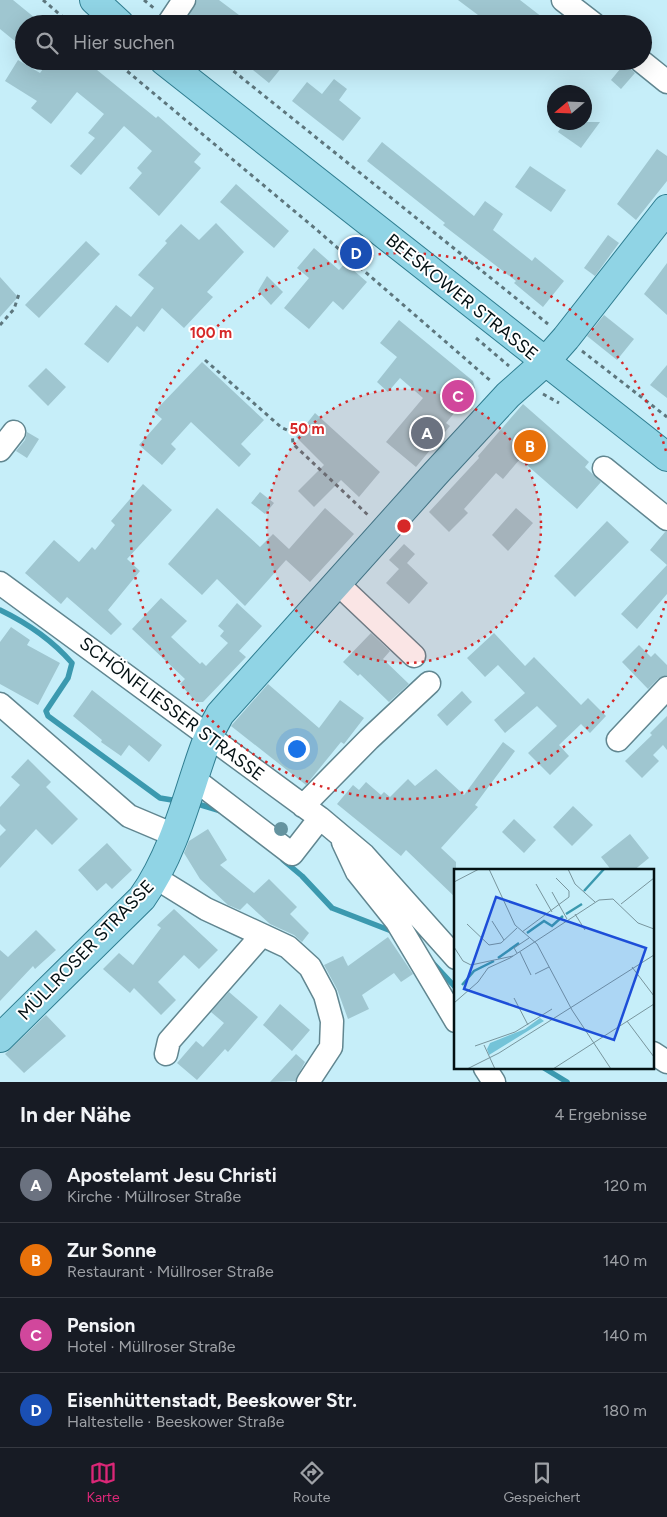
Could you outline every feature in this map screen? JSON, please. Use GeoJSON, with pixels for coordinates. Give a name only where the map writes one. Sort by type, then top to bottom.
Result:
{"type":"FeatureCollection","features":[{"type":"Feature","properties":{"kind":"main road"},"geometry":{"type":"LineString","coordinates":[[94,0],[110,15]]}},
{"type":"Feature","properties":{"kind":"main road","name":"BEESKOWER STRASSE"},"geometry":{"type":"LineString","coordinates":[[175,70],[410,254],[544,363],[667,457]]}},
{"type":"Feature","properties":{"kind":"main road","name":"MÜLLROSER STRASSE"},"geometry":{"type":"LineString","coordinates":[[0,1038],[142,898],[156,878],[174,835],[207,736],[220,714],[336,582],[508,395],[544,363],[566,338],[667,209]]}},
{"type":"Feature","properties":{"kind":"street"},"geometry":{"type":"LineString","coordinates":[[174,15],[184,0]]}},
{"type":"Feature","properties":{"kind":"street"},"geometry":{"type":"LineString","coordinates":[[564,0],[583,15]]}},
{"type":"Feature","properties":{"kind":"street"},"geometry":{"type":"LineString","coordinates":[[652,70],[667,82]]}},
{"type":"Feature","properties":{"kind":"street"},"geometry":{"type":"LineString","coordinates":[[0,450],[14,432]]}},
{"type":"Feature","properties":{"kind":"street"},"geometry":{"type":"LineString","coordinates":[[604,468],[667,520]]}},
{"type":"Feature","properties":{"kind":"street"},"geometry":{"type":"LineString","coordinates":[[336,582],[414,656]]}},
{"type":"Feature","properties":{"kind":"street","name":"SCHÖNFLIESSER STRASSE"},"geometry":{"type":"LineString","coordinates":[[0,583],[311,812],[364,855],[454,956]]}},
{"type":"Feature","properties":{"kind":"street"},"geometry":{"type":"LineString","coordinates":[[194,779],[292,854],[311,812],[369,739],[428,683]]}},
{"type":"Feature","properties":{"kind":"street"},"geometry":{"type":"LineString","coordinates":[[618,740],[667,688]]}},
{"type":"Feature","properties":{"kind":"street"},"geometry":{"type":"LineString","coordinates":[[0,704],[129,816],[174,835]]}},
{"type":"Feature","properties":{"kind":"street","name":"SCHÖNFLIESSER STRASSE"},"geometry":{"type":"LineString","coordinates":[[342,838],[357,872],[397,922],[454,1018]]}},
{"type":"Feature","properties":{"kind":"street"},"geometry":{"type":"LineString","coordinates":[[156,878],[206,909],[288,947],[310,967],[326,995],[332,1021],[331,1048],[308,1082]]}},
{"type":"Feature","properties":{"kind":"street"},"geometry":{"type":"LineString","coordinates":[[166,1054],[170,1041],[262,935]]}},
{"type":"Feature","properties":{"kind":"street"},"geometry":{"type":"LineString","coordinates":[[654,1054],[667,1062]]}},
{"type":"Feature","properties":{"kind":"street"},"geometry":{"type":"LineString","coordinates":[[486,1070],[494,1082]]}},
{"type":"Feature","properties":{"kind":"path"},"geometry":{"type":"LineString","coordinates":[[43,0],[60,15]]}},
{"type":"Feature","properties":{"kind":"path"},"geometry":{"type":"LineString","coordinates":[[126,70],[317,230],[508,395]]}},
{"type":"Feature","properties":{"kind":"path"},"geometry":{"type":"LineString","coordinates":[[232,70],[667,417]]}},
{"type":"Feature","properties":{"kind":"path"},"geometry":{"type":"LineString","coordinates":[[0,325],[14,309],[19,294]]}},
{"type":"Feature","properties":{"kind":"path"},"geometry":{"type":"LineString","coordinates":[[205,360],[282,428],[292,432],[293,444],[370,516]]}},
{"type":"Feature","properties":{"kind":"building"},"geometry":{"type":"Polygon","coordinates":[[[0,0],[13,0],[31,15],[15,15],[15,41],[0,29],[0,0]]]}},
{"type":"Feature","properties":{"kind":"building"},"geometry":{"type":"Polygon","coordinates":[[[197,0],[219,0],[239,15],[189,15],[197,0]]]}},
{"type":"Feature","properties":{"kind":"building"},"geometry":{"type":"Polygon","coordinates":[[[458,0],[520,0],[539,15],[478,15],[458,0]]]}},
{"type":"Feature","properties":{"kind":"building"},"geometry":{"type":"Polygon","coordinates":[[[15,65],[15,70],[35,70],[40,73],[42,70],[97,70],[156,118],[158,116],[201,154],[194,162],[201,168],[159,216],[129,188],[142,173],[137,168],[152,151],[124,126],[81,175],[70,166],[95,138],[88,133],[104,114],[77,92],[51,124],[31,108],[37,101],[5,81],[15,65]]]}},
{"type":"Feature","properties":{"kind":"building"},"geometry":{"type":"Polygon","coordinates":[[[253,70],[280,70],[269,83],[253,70]]]}},
{"type":"Feature","properties":{"kind":"building"},"geometry":{"type":"Polygon","coordinates":[[[619,70],[632,70],[635,73],[621,89],[611,80],[619,70]]]}},
{"type":"Feature","properties":{"kind":"building"},"geometry":{"type":"Polygon","coordinates":[[[334,79],[347,89],[339,100],[361,118],[343,141],[292,101],[307,82],[322,94],[334,79]]]}},
{"type":"Feature","properties":{"kind":"building"},"geometry":{"type":"Polygon","coordinates":[[[592,122],[600,122],[581,148],[558,132],[559,130],[592,130],[592,122]]]}},
{"type":"Feature","properties":{"kind":"building"},"geometry":{"type":"Polygon","coordinates":[[[382,142],[474,216],[485,201],[503,214],[493,230],[532,261],[535,257],[564,281],[543,307],[514,283],[516,281],[443,225],[445,223],[367,161],[382,142]]]}},
{"type":"Feature","properties":{"kind":"building"},"geometry":{"type":"Polygon","coordinates":[[[657,149],[667,156],[667,181],[636,220],[617,204],[657,149]]]}},
{"type":"Feature","properties":{"kind":"building"},"geometry":{"type":"Polygon","coordinates":[[[530,166],[566,190],[551,212],[515,187],[530,166]]]}},
{"type":"Feature","properties":{"kind":"building"},"geometry":{"type":"Polygon","coordinates":[[[236,184],[289,231],[274,248],[220,202],[236,184]]]}},
{"type":"Feature","properties":{"kind":"building"},"geometry":{"type":"Polygon","coordinates":[[[216,223],[244,252],[207,292],[213,297],[184,328],[162,308],[144,332],[137,326],[108,363],[84,344],[116,305],[131,317],[154,288],[138,275],[167,243],[165,241],[181,224],[199,240],[216,223]]]}},
{"type":"Feature","properties":{"kind":"building"},"geometry":{"type":"Polygon","coordinates":[[[608,235],[619,243],[595,276],[584,268],[608,235]]]}},
{"type":"Feature","properties":{"kind":"building"},"geometry":{"type":"Polygon","coordinates":[[[86,241],[100,254],[39,318],[25,305],[86,241]]]}},
{"type":"Feature","properties":{"kind":"building"},"geometry":{"type":"Polygon","coordinates":[[[314,248],[339,270],[345,263],[367,282],[343,310],[333,301],[309,329],[284,308],[309,278],[297,268],[314,248]]]}},
{"type":"Feature","properties":{"kind":"building"},"geometry":{"type":"Polygon","coordinates":[[[667,263],[667,315],[644,294],[667,263]]]}},
{"type":"Feature","properties":{"kind":"building"},"geometry":{"type":"Polygon","coordinates":[[[267,276],[283,292],[271,305],[258,291],[267,276]]]}},
{"type":"Feature","properties":{"kind":"building"},"geometry":{"type":"Polygon","coordinates":[[[0,277],[18,297],[0,317],[0,277]]]}},
{"type":"Feature","properties":{"kind":"building"},"geometry":{"type":"Polygon","coordinates":[[[604,315],[634,339],[617,360],[587,336],[604,315]]]}},
{"type":"Feature","properties":{"kind":"building"},"geometry":{"type":"Polygon","coordinates":[[[399,320],[473,381],[475,388],[446,423],[450,426],[416,467],[386,442],[423,398],[400,378],[388,392],[377,382],[397,357],[380,343],[399,320]]]}},
{"type":"Feature","properties":{"kind":"building"},"geometry":{"type":"Polygon","coordinates":[[[202,362],[264,420],[241,444],[251,454],[239,467],[191,422],[171,444],[176,449],[162,465],[139,445],[162,419],[154,412],[202,362]]]}},
{"type":"Feature","properties":{"kind":"building"},"geometry":{"type":"Polygon","coordinates":[[[667,365],[667,398],[650,385],[667,365]]]}},
{"type":"Feature","properties":{"kind":"building"},"geometry":{"type":"Polygon","coordinates":[[[46,368],[66,387],[48,406],[28,386],[46,368]]]}},
{"type":"Feature","properties":{"kind":"building"},"geometry":{"type":"Polygon","coordinates":[[[523,404],[589,462],[585,467],[601,482],[577,509],[520,459],[503,479],[496,473],[464,509],[468,513],[449,532],[429,512],[479,458],[478,456],[523,404]]]}},
{"type":"Feature","properties":{"kind":"building"},"geometry":{"type":"Polygon","coordinates":[[[315,413],[380,472],[359,497],[341,480],[314,507],[298,491],[324,465],[296,437],[315,413]]]}},
{"type":"Feature","properties":{"kind":"building"},"geometry":{"type":"Polygon","coordinates":[[[27,432],[39,439],[27,458],[16,451],[25,440],[27,432]]]}},
{"type":"Feature","properties":{"kind":"building"},"geometry":{"type":"Polygon","coordinates":[[[143,484],[172,510],[127,559],[140,571],[108,610],[122,624],[111,635],[67,597],[61,604],[25,573],[54,540],[79,562],[92,547],[95,550],[115,525],[111,521],[143,484]]]}},
{"type":"Feature","properties":{"kind":"building"},"geometry":{"type":"Polygon","coordinates":[[[260,492],[274,503],[265,514],[251,503],[260,492]]]}},
{"type":"Feature","properties":{"kind":"building"},"geometry":{"type":"Polygon","coordinates":[[[217,508],[260,547],[273,534],[289,549],[325,508],[354,534],[310,582],[286,560],[245,606],[217,579],[202,595],[168,564],[217,508]]]}},
{"type":"Feature","properties":{"kind":"building"},"geometry":{"type":"Polygon","coordinates":[[[516,508],[533,523],[508,551],[492,535],[516,508]]]}},
{"type":"Feature","properties":{"kind":"building"},"geometry":{"type":"Polygon","coordinates":[[[607,521],[629,542],[575,597],[554,576],[607,521]]]}},
{"type":"Feature","properties":{"kind":"building"},"geometry":{"type":"Polygon","coordinates":[[[667,532],[667,565],[650,550],[667,532]]]}},
{"type":"Feature","properties":{"kind":"building"},"geometry":{"type":"Polygon","coordinates":[[[404,544],[415,554],[407,563],[428,583],[409,604],[386,583],[399,569],[389,560],[404,544]]]}},
{"type":"Feature","properties":{"kind":"building"},"geometry":{"type":"Polygon","coordinates":[[[667,565],[667,594],[637,629],[621,614],[667,565]]]}},
{"type":"Feature","properties":{"kind":"building"},"geometry":{"type":"Polygon","coordinates":[[[161,598],[187,621],[171,637],[200,664],[202,662],[206,666],[228,643],[220,636],[224,631],[218,626],[237,603],[262,626],[239,651],[246,657],[203,702],[196,702],[180,684],[185,679],[132,629],[161,598]]]}},
{"type":"Feature","properties":{"kind":"building"},"geometry":{"type":"Polygon","coordinates":[[[11,627],[30,640],[27,645],[60,663],[38,705],[0,684],[0,642],[11,627]]]}},
{"type":"Feature","properties":{"kind":"building"},"geometry":{"type":"Polygon","coordinates":[[[371,633],[390,651],[383,659],[409,684],[389,702],[360,674],[358,676],[343,662],[371,633]]]}},
{"type":"Feature","properties":{"kind":"building"},"geometry":{"type":"Polygon","coordinates":[[[494,633],[525,666],[534,657],[581,705],[588,698],[606,716],[590,733],[581,724],[559,745],[569,756],[550,775],[528,753],[557,726],[537,706],[505,733],[494,720],[525,693],[498,665],[485,677],[467,658],[494,633]]]}},
{"type":"Feature","properties":{"kind":"building"},"geometry":{"type":"Polygon","coordinates":[[[639,645],[651,657],[655,653],[667,665],[667,675],[658,679],[648,689],[622,662],[639,645]]]}},
{"type":"Feature","properties":{"kind":"building"},"geometry":{"type":"Polygon","coordinates":[[[268,684],[319,728],[340,700],[364,718],[344,744],[341,742],[306,785],[231,726],[268,684]]]}},
{"type":"Feature","properties":{"kind":"building"},"geometry":{"type":"Polygon","coordinates":[[[92,690],[162,745],[149,762],[129,745],[121,756],[101,742],[102,740],[73,716],[92,690]]]}},
{"type":"Feature","properties":{"kind":"building"},"geometry":{"type":"Polygon","coordinates":[[[462,691],[472,702],[447,726],[437,715],[462,691]]]}},
{"type":"Feature","properties":{"kind":"building"},"geometry":{"type":"Polygon","coordinates":[[[667,716],[667,750],[663,745],[653,755],[659,761],[642,778],[625,761],[652,735],[650,733],[667,716]]]}},
{"type":"Feature","properties":{"kind":"building"},"geometry":{"type":"Polygon","coordinates":[[[503,742],[515,751],[475,805],[478,807],[441,848],[456,862],[456,869],[454,869],[454,896],[406,850],[401,856],[337,804],[353,785],[359,790],[366,782],[381,795],[384,792],[390,797],[408,779],[415,786],[436,769],[464,795],[503,742]]]}},
{"type":"Feature","properties":{"kind":"building"},"geometry":{"type":"Polygon","coordinates":[[[28,759],[51,782],[46,787],[78,819],[52,845],[36,829],[0,868],[0,836],[6,830],[0,824],[0,807],[20,785],[11,777],[28,759]]]}},
{"type":"Feature","properties":{"kind":"building"},"geometry":{"type":"Polygon","coordinates":[[[573,806],[593,825],[572,846],[553,827],[573,806]]]}},
{"type":"Feature","properties":{"kind":"building"},"geometry":{"type":"Polygon","coordinates":[[[514,819],[536,840],[524,853],[502,832],[514,819]]]}},
{"type":"Feature","properties":{"kind":"building"},"geometry":{"type":"Polygon","coordinates":[[[208,829],[227,860],[220,865],[254,893],[269,879],[297,907],[290,914],[309,933],[302,942],[294,935],[270,924],[247,903],[240,910],[228,905],[200,879],[184,853],[189,841],[208,829]]]}},
{"type":"Feature","properties":{"kind":"building"},"geometry":{"type":"Polygon","coordinates":[[[630,834],[649,858],[635,869],[610,869],[601,857],[630,834]]]}},
{"type":"Feature","properties":{"kind":"building"},"geometry":{"type":"Polygon","coordinates":[[[107,843],[132,870],[112,889],[106,883],[97,891],[78,870],[107,843]]]}},
{"type":"Feature","properties":{"kind":"building"},"geometry":{"type":"Polygon","coordinates":[[[174,909],[218,950],[199,969],[184,955],[158,982],[176,1000],[161,1015],[134,988],[130,993],[103,969],[119,953],[133,965],[161,928],[157,925],[174,909]]]}},
{"type":"Feature","properties":{"kind":"building"},"geometry":{"type":"Polygon","coordinates":[[[36,930],[56,950],[35,969],[33,966],[0,1001],[0,950],[8,957],[36,930]]]}},
{"type":"Feature","properties":{"kind":"building"},"geometry":{"type":"Polygon","coordinates":[[[388,937],[413,974],[401,982],[394,973],[362,995],[369,1009],[348,1019],[337,989],[324,965],[343,956],[348,966],[388,937]]]}},
{"type":"Feature","properties":{"kind":"building"},"geometry":{"type":"Polygon","coordinates":[[[229,992],[258,1017],[228,1052],[225,1049],[197,1080],[177,1063],[196,1041],[203,1047],[224,1023],[211,1012],[229,992]]]}},
{"type":"Feature","properties":{"kind":"building"},"geometry":{"type":"Polygon","coordinates":[[[280,1004],[310,1030],[292,1051],[263,1025],[280,1004]]]}},
{"type":"Feature","properties":{"kind":"building"},"geometry":{"type":"Polygon","coordinates":[[[46,1015],[66,1036],[24,1073],[5,1054],[46,1015]]]}},
{"type":"Feature","properties":{"kind":"building"},"geometry":{"type":"Polygon","coordinates":[[[296,1054],[305,1062],[295,1081],[270,1082],[296,1054]]]}},
{"type":"Feature","properties":{"kind":"waterway"},"geometry":{"type":"LineString","coordinates":[[0,610],[39,633],[72,663],[68,678],[46,711],[48,716],[160,798],[172,800]]}},
{"type":"Feature","properties":{"kind":"waterway"},"geometry":{"type":"LineString","coordinates":[[201,805],[221,811]]}},
{"type":"Feature","properties":{"kind":"waterway"},"geometry":{"type":"LineString","coordinates":[[283,860],[302,876],[332,908],[394,932]]}},
{"type":"Feature","properties":{"kind":"waterway"},"geometry":{"type":"LineString","coordinates":[[432,962],[454,986]]}},
{"type":"Feature","properties":{"kind":"waterway"},"geometry":{"type":"LineString","coordinates":[[547,1070],[567,1082]]}},
{"type":"Feature","properties":{"kind":"place","name":"Eisenhüttenstadt, Beeskower Str."},"geometry":{"type":"Point","coordinates":[356,253]}},
{"type":"Feature","properties":{"kind":"place","name":"Pension"},"geometry":{"type":"Point","coordinates":[458,396]}},
{"type":"Feature","properties":{"kind":"place","name":"Apostelamt Jesu Christi"},"geometry":{"type":"Point","coordinates":[427,433]}},
{"type":"Feature","properties":{"kind":"place","name":"Zur Sonne"},"geometry":{"type":"Point","coordinates":[530,446]}}]}
